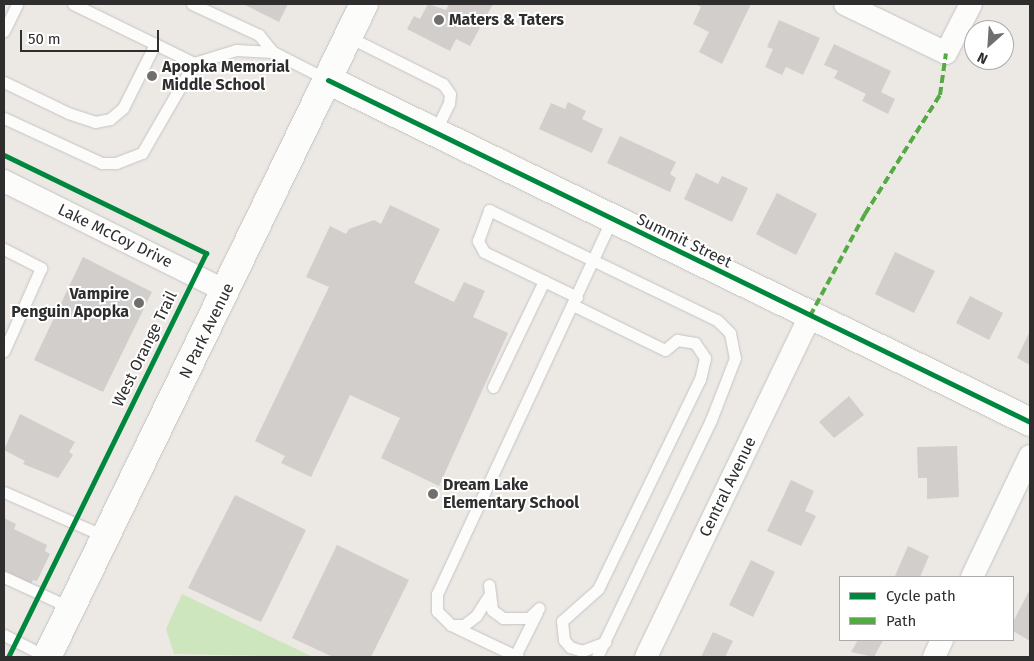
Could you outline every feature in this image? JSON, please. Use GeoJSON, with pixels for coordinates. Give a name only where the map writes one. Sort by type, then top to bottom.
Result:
{"type":"FeatureCollection","features":[{"type":"Feature","properties":{"kind":"street","name":"N Park Avenue"},"geometry":{"type":"LineString","coordinates":[[47,657],[364,4]]}},
{"type":"Feature","properties":{"kind":"street"},"geometry":{"type":"LineString","coordinates":[[845,4],[946,53],[971,4]]}},
{"type":"Feature","properties":{"kind":"street","name":"Summit Street"},"geometry":{"type":"LineString","coordinates":[[328,80],[1030,422]]}},
{"type":"Feature","properties":{"kind":"street","name":"Lake McCoy Drive"},"geometry":{"type":"LineString","coordinates":[[4,181],[226,291]]}},
{"type":"Feature","properties":{"kind":"street","name":"Central Avenue"},"geometry":{"type":"LineString","coordinates":[[646,657],[810,316]]}},
{"type":"Feature","properties":{"kind":"street"},"geometry":{"type":"LineString","coordinates":[[972,576],[1030,456]]}},
{"type":"Feature","properties":{"kind":"street"},"geometry":{"type":"LineString","coordinates":[[934,657],[942,641]]}},
{"type":"Feature","properties":{"kind":"lane"},"geometry":{"type":"LineString","coordinates":[[4,31],[17,4]]}},
{"type":"Feature","properties":{"kind":"lane"},"geometry":{"type":"LineString","coordinates":[[73,4],[194,63]]}},
{"type":"Feature","properties":{"kind":"lane"},"geometry":{"type":"LineString","coordinates":[[192,4],[259,35],[273,52],[328,80]]}},
{"type":"Feature","properties":{"kind":"lane"},"geometry":{"type":"LineString","coordinates":[[348,37],[443,84],[450,94],[449,103],[435,132]]}},
{"type":"Feature","properties":{"kind":"lane"},"geometry":{"type":"LineString","coordinates":[[4,82],[68,113],[95,122],[110,119],[123,108],[155,44]]}},
{"type":"Feature","properties":{"kind":"lane"},"geometry":{"type":"LineString","coordinates":[[4,118],[102,163],[126,160],[142,153],[194,63],[236,50],[273,52]]}},
{"type":"Feature","properties":{"kind":"lane"},"geometry":{"type":"LineString","coordinates":[[597,657],[605,642],[729,381],[735,358],[730,333],[717,320],[489,210],[478,241],[484,252],[544,281],[615,326],[664,350],[677,340],[695,343],[705,358],[704,368],[598,589],[562,621],[564,640],[570,647],[582,651],[605,642]]}},
{"type":"Feature","properties":{"kind":"lane"},"geometry":{"type":"LineString","coordinates":[[489,585],[488,598],[492,610],[503,618],[529,618],[539,608],[516,657],[451,625],[437,611],[436,594],[444,573],[575,301],[592,259],[612,219]]}},
{"type":"Feature","properties":{"kind":"lane"},"geometry":{"type":"LineString","coordinates":[[4,249],[41,268],[4,351]]}},
{"type":"Feature","properties":{"kind":"lane"},"geometry":{"type":"LineString","coordinates":[[493,387],[544,281]]}},
{"type":"Feature","properties":{"kind":"lane"},"geometry":{"type":"LineString","coordinates":[[4,492],[106,538]]}},
{"type":"Feature","properties":{"kind":"lane"},"geometry":{"type":"LineString","coordinates":[[4,577],[71,608]]}},
{"type":"Feature","properties":{"kind":"lane"},"geometry":{"type":"LineString","coordinates":[[451,625],[464,625],[476,616],[488,598]]}},
{"type":"Feature","properties":{"kind":"lane"},"geometry":{"type":"LineString","coordinates":[[4,635],[47,657]]}},
{"type":"Feature","properties":{"kind":"green space"},"geometry":{"type":"Polygon","coordinates":[[[182,594],[313,657],[174,654],[166,629],[182,594]]]}},
{"type":"Feature","properties":{"kind":"building"},"geometry":{"type":"Polygon","coordinates":[[[243,4],[288,4],[279,22],[243,4]]]}},
{"type":"Feature","properties":{"kind":"building"},"geometry":{"type":"Polygon","coordinates":[[[428,4],[446,10],[449,4],[493,4],[470,46],[456,39],[450,51],[407,29],[414,16],[420,19],[428,4]]]}},
{"type":"Feature","properties":{"kind":"building"},"geometry":{"type":"Polygon","coordinates":[[[695,4],[751,4],[722,64],[699,52],[709,32],[693,24],[701,7],[695,4]]]}},
{"type":"Feature","properties":{"kind":"building"},"geometry":{"type":"Polygon","coordinates":[[[779,20],[820,38],[803,75],[786,67],[782,75],[765,67],[773,49],[767,47],[779,20]]]}},
{"type":"Feature","properties":{"kind":"building"},"geometry":{"type":"Polygon","coordinates":[[[834,44],[891,71],[881,92],[895,99],[888,114],[862,101],[866,94],[834,78],[838,71],[824,65],[834,44]]]}},
{"type":"Feature","properties":{"kind":"building"},"geometry":{"type":"Polygon","coordinates":[[[568,102],[586,111],[582,119],[603,129],[592,153],[539,129],[551,103],[565,109],[568,102]]]}},
{"type":"Feature","properties":{"kind":"building"},"geometry":{"type":"Polygon","coordinates":[[[620,136],[676,162],[670,174],[676,178],[670,192],[607,163],[620,136]]]}},
{"type":"Feature","properties":{"kind":"building"},"geometry":{"type":"Polygon","coordinates":[[[696,173],[718,184],[722,176],[748,188],[732,222],[684,199],[696,173]]]}},
{"type":"Feature","properties":{"kind":"building"},"geometry":{"type":"Polygon","coordinates":[[[777,193],[817,214],[796,255],[756,234],[777,193]]]}},
{"type":"Feature","properties":{"kind":"building"},"geometry":{"type":"Polygon","coordinates":[[[390,205],[440,229],[414,283],[454,302],[464,282],[485,291],[473,317],[508,333],[439,486],[381,458],[400,418],[350,395],[311,477],[281,463],[285,456],[255,441],[329,287],[306,277],[330,226],[346,234],[349,229],[374,220],[381,224],[390,205]]]}},
{"type":"Feature","properties":{"kind":"building"},"geometry":{"type":"Polygon","coordinates":[[[895,252],[935,271],[914,313],[875,294],[895,252]]]}},
{"type":"Feature","properties":{"kind":"building"},"geometry":{"type":"Polygon","coordinates":[[[83,257],[152,292],[103,392],[34,360],[83,257]]]}},
{"type":"Feature","properties":{"kind":"building"},"geometry":{"type":"Polygon","coordinates":[[[970,296],[1003,313],[989,340],[956,323],[970,296]]]}},
{"type":"Feature","properties":{"kind":"building"},"geometry":{"type":"Polygon","coordinates":[[[1030,331],[1030,365],[1017,358],[1030,331]]]}},
{"type":"Feature","properties":{"kind":"building"},"geometry":{"type":"Polygon","coordinates":[[[849,396],[864,415],[834,438],[819,422],[849,396]]]}},
{"type":"Feature","properties":{"kind":"building"},"geometry":{"type":"Polygon","coordinates":[[[20,414],[75,442],[69,452],[73,455],[58,478],[23,464],[25,461],[4,450],[20,414]]]}},
{"type":"Feature","properties":{"kind":"building"},"geometry":{"type":"Polygon","coordinates":[[[957,446],[959,497],[927,499],[927,478],[918,478],[917,447],[957,446]]]}},
{"type":"Feature","properties":{"kind":"building"},"geometry":{"type":"Polygon","coordinates":[[[791,480],[814,491],[805,511],[816,516],[801,546],[767,531],[791,480]]]}},
{"type":"Feature","properties":{"kind":"building"},"geometry":{"type":"Polygon","coordinates":[[[235,495],[306,530],[261,622],[188,588],[235,495]]]}},
{"type":"Feature","properties":{"kind":"building"},"geometry":{"type":"Polygon","coordinates":[[[4,518],[16,524],[14,529],[47,545],[45,551],[50,554],[37,581],[33,580],[30,586],[4,573],[4,518]]]}},
{"type":"Feature","properties":{"kind":"building"},"geometry":{"type":"Polygon","coordinates":[[[337,545],[409,580],[371,657],[333,657],[292,638],[337,545]]]}},
{"type":"Feature","properties":{"kind":"building"},"geometry":{"type":"Polygon","coordinates":[[[908,546],[929,556],[920,576],[895,576],[908,546]]]}},
{"type":"Feature","properties":{"kind":"building"},"geometry":{"type":"Polygon","coordinates":[[[751,560],[775,572],[753,617],[729,605],[751,560]]]}},
{"type":"Feature","properties":{"kind":"building"},"geometry":{"type":"Polygon","coordinates":[[[1029,591],[1030,641],[1014,632],[1014,620],[1029,591]]]}},
{"type":"Feature","properties":{"kind":"building"},"geometry":{"type":"Polygon","coordinates":[[[713,632],[733,641],[725,657],[701,657],[713,632]]]}},
{"type":"Feature","properties":{"kind":"building"},"geometry":{"type":"Polygon","coordinates":[[[857,641],[882,641],[874,657],[851,652],[857,641]]]}},
{"type":"Feature","properties":{"kind":"marked path"},"geometry":{"type":"LineString","coordinates":[[810,316],[865,214],[940,95],[946,53]]}},
{"type":"Feature","properties":{"kind":"cycle path"},"geometry":{"type":"LineString","coordinates":[[328,80],[1030,422]]}},
{"type":"Feature","properties":{"kind":"cycle path","name":"West Orange Trail"},"geometry":{"type":"LineString","coordinates":[[4,155],[206,253],[8,657]]}},
{"type":"Feature","properties":{"kind":"place","name":"Maters & Taters"},"geometry":{"type":"Point","coordinates":[439,20]}},
{"type":"Feature","properties":{"kind":"place","name":"Apopka Memorial Middle School"},"geometry":{"type":"Point","coordinates":[152,76]}},
{"type":"Feature","properties":{"kind":"place","name":"Vampire Penguin Apopka"},"geometry":{"type":"Point","coordinates":[139,303]}},
{"type":"Feature","properties":{"kind":"place","name":"Dream Lake Elementary School"},"geometry":{"type":"Point","coordinates":[433,494]}}]}
